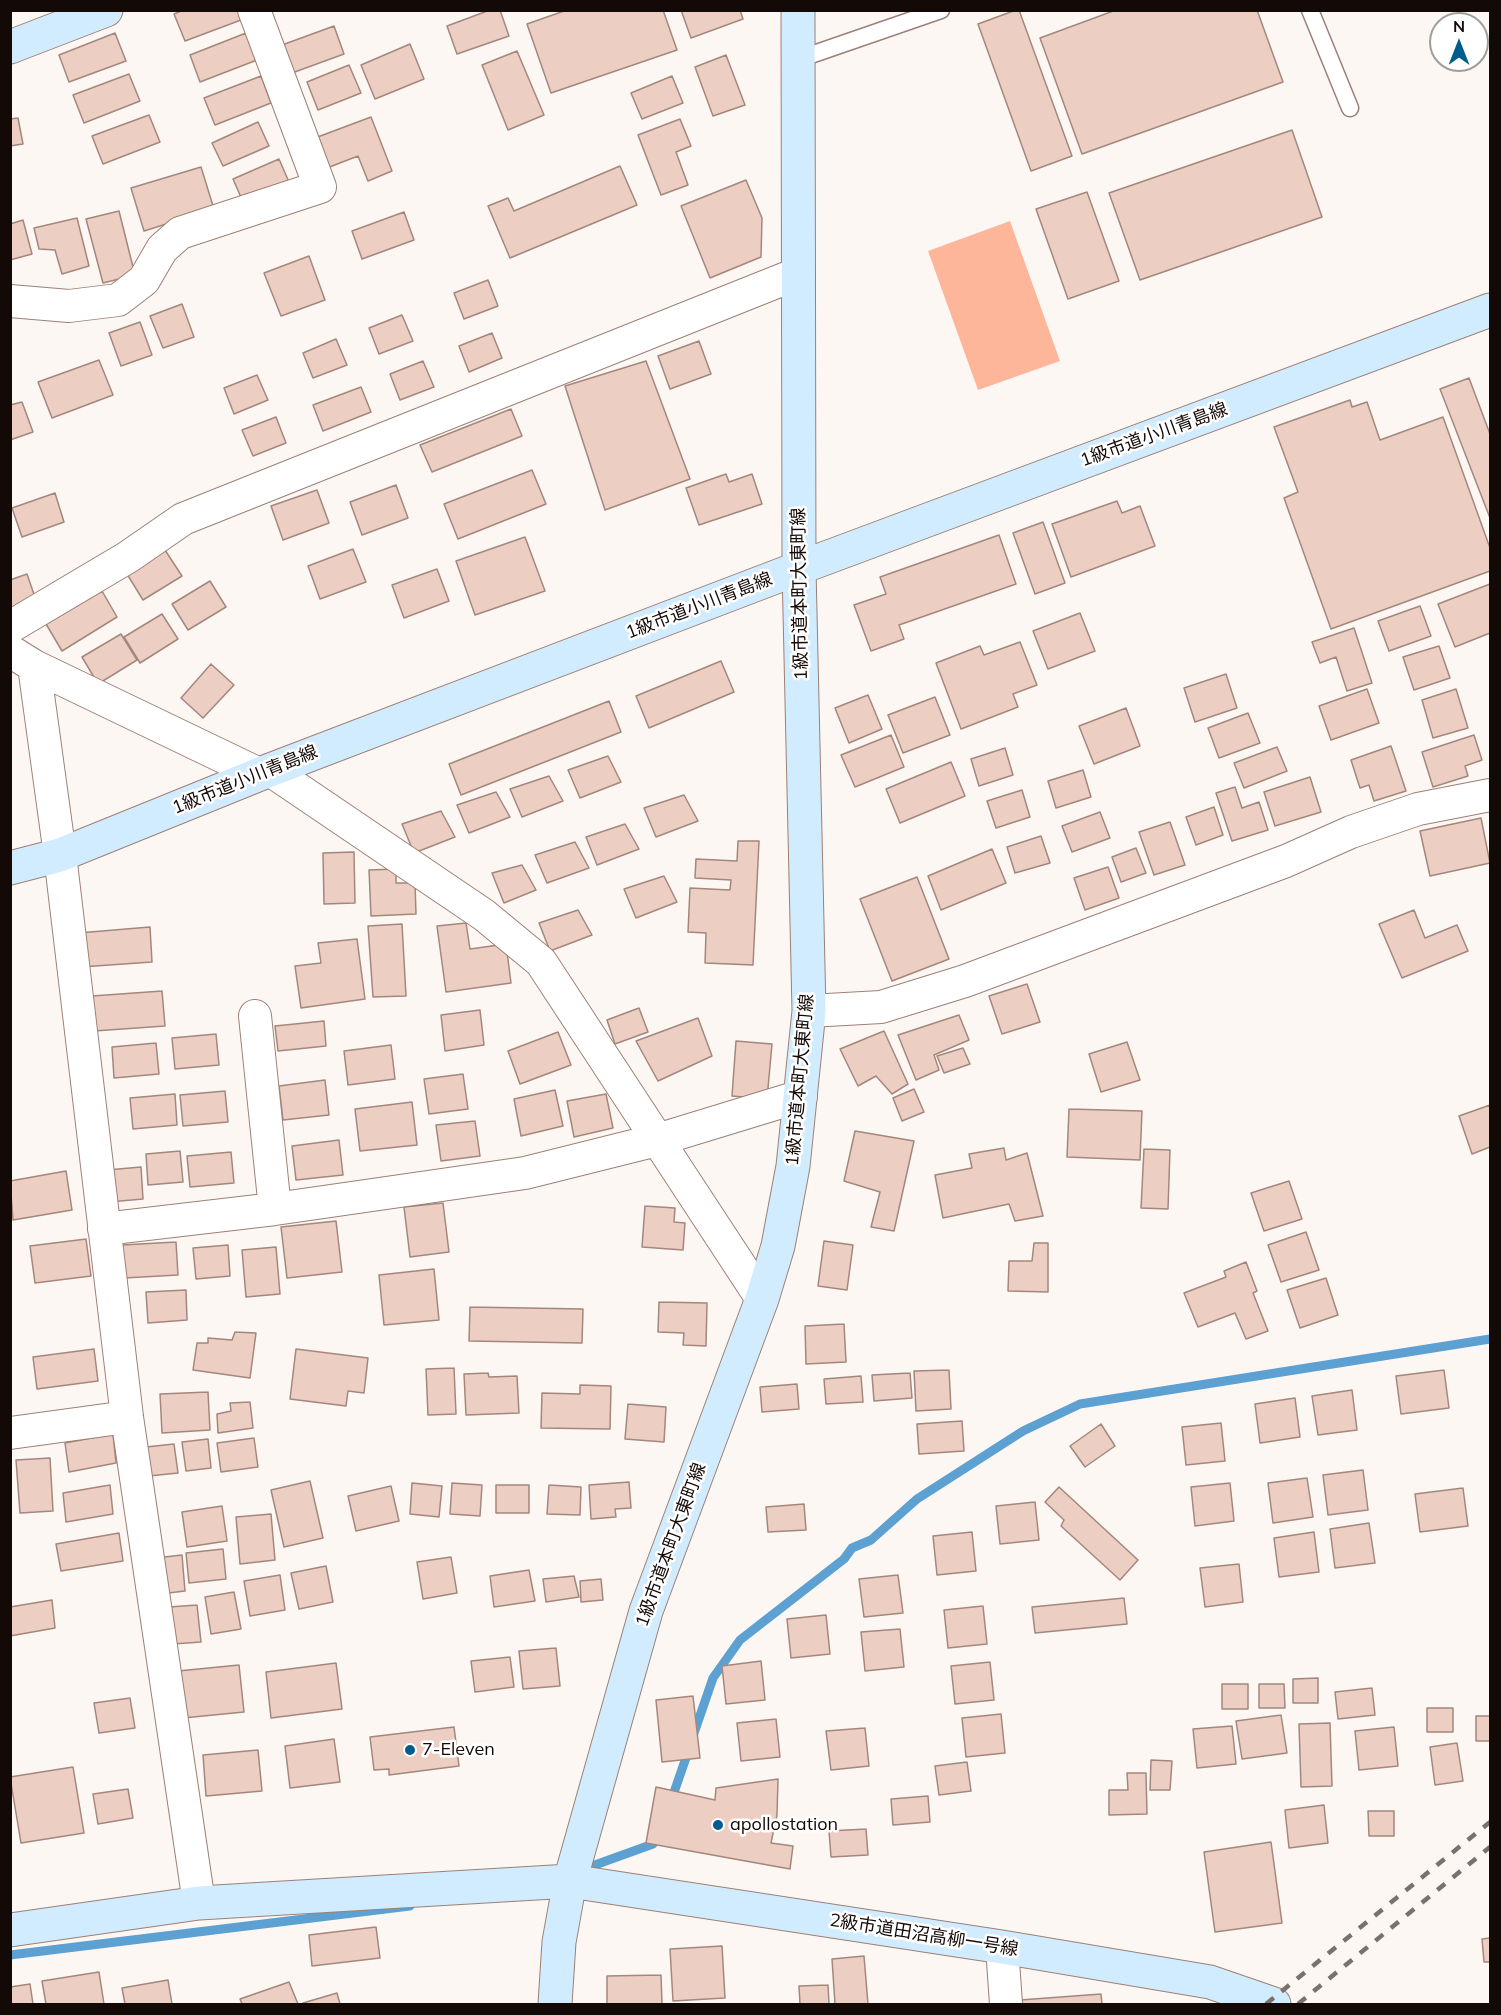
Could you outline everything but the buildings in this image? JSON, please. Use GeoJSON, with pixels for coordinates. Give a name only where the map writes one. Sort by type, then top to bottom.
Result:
{"type":"FeatureCollection","features":[{"type":"Feature","properties":{"kind":"street"},"geometry":{"type":"LineString","coordinates":[[10,47],[106,10]]}},
{"type":"Feature","properties":{"kind":"street"},"geometry":{"type":"LineString","coordinates":[[10,301],[69,306],[118,300],[144,280],[162,249],[180,233],[320,187],[254,10]]}},
{"type":"Feature","properties":{"kind":"street","name":"1級市道本町大東町線"},"geometry":{"type":"LineString","coordinates":[[555,2004],[559,1942],[570,1881],[646,1611],[762,1299],[778,1246],[793,1166],[809,1011],[799,568],[798,10]]}},
{"type":"Feature","properties":{"kind":"street"},"geometry":{"type":"LineString","coordinates":[[10,627],[128,557],[183,519],[799,273]]}},
{"type":"Feature","properties":{"kind":"street","name":"1級市道小川青島線"},"geometry":{"type":"LineString","coordinates":[[10,868],[60,855],[265,772],[799,568],[1491,310]]}},
{"type":"Feature","properties":{"kind":"street"},"geometry":{"type":"LineString","coordinates":[[22,658],[265,772],[484,915],[541,962],[762,1299]]}},
{"type":"Feature","properties":{"kind":"street"},"geometry":{"type":"LineString","coordinates":[[22,658],[60,855],[127,1417],[199,1903]]}},
{"type":"Feature","properties":{"kind":"street"},"geometry":{"type":"LineString","coordinates":[[809,1011],[881,1007],[954,984],[1286,861],[1351,832],[1418,809],[1491,795]]}},
{"type":"Feature","properties":{"kind":"street"},"geometry":{"type":"LineString","coordinates":[[255,1016],[275,1209]]}},
{"type":"Feature","properties":{"kind":"street"},"geometry":{"type":"LineString","coordinates":[[104,1229],[275,1209],[525,1173],[657,1140],[801,1096]]}},
{"type":"Feature","properties":{"kind":"street"},"geometry":{"type":"LineString","coordinates":[[10,1433],[127,1417]]}},
{"type":"Feature","properties":{"kind":"street","name":"2級市道田沼高柳一号線"},"geometry":{"type":"LineString","coordinates":[[10,1930],[199,1903],[570,1881],[1002,1947],[1210,1982],[1274,2004]]}},
{"type":"Feature","properties":{"kind":"street"},"geometry":{"type":"LineString","coordinates":[[1002,1947],[1006,2004]]}},
{"type":"Feature","properties":{"kind":"lane"},"geometry":{"type":"LineString","coordinates":[[799,59],[941,10]]}},
{"type":"Feature","properties":{"kind":"lane"},"geometry":{"type":"LineString","coordinates":[[1310,10],[1350,108]]}},
{"type":"Feature","properties":{"kind":"shaded area"},"geometry":{"type":"Polygon","coordinates":[[[1010,221],[1060,361],[978,390],[928,251],[1010,221]]]}},
{"type":"Feature","properties":{"kind":"waterway"},"geometry":{"type":"LineString","coordinates":[[693,1736],[713,1678],[740,1640],[844,1559],[852,1548],[871,1540],[917,1499],[1023,1431],[1080,1404],[1490,1339]]}},
{"type":"Feature","properties":{"kind":"waterway"},"geometry":{"type":"LineString","coordinates":[[671,1801],[689,1749]]}},
{"type":"Feature","properties":{"kind":"waterway"},"geometry":{"type":"LineString","coordinates":[[581,1870],[653,1844],[659,1834]]}},
{"type":"Feature","properties":{"kind":"waterway"},"geometry":{"type":"LineString","coordinates":[[10,1955],[410,1906]]}},
{"type":"Feature","properties":{"kind":"railway"},"geometry":{"type":"LineString","coordinates":[[1266,2004],[1490,1822]]}},
{"type":"Feature","properties":{"kind":"railway"},"geometry":{"type":"LineString","coordinates":[[1298,2004],[1490,1847]]}},
{"type":"Feature","properties":{"kind":"place","name":"7-Eleven"},"geometry":{"type":"Point","coordinates":[410,1750]}},
{"type":"Feature","properties":{"kind":"place","name":"apollostation"},"geometry":{"type":"Point","coordinates":[718,1825]}}]}
